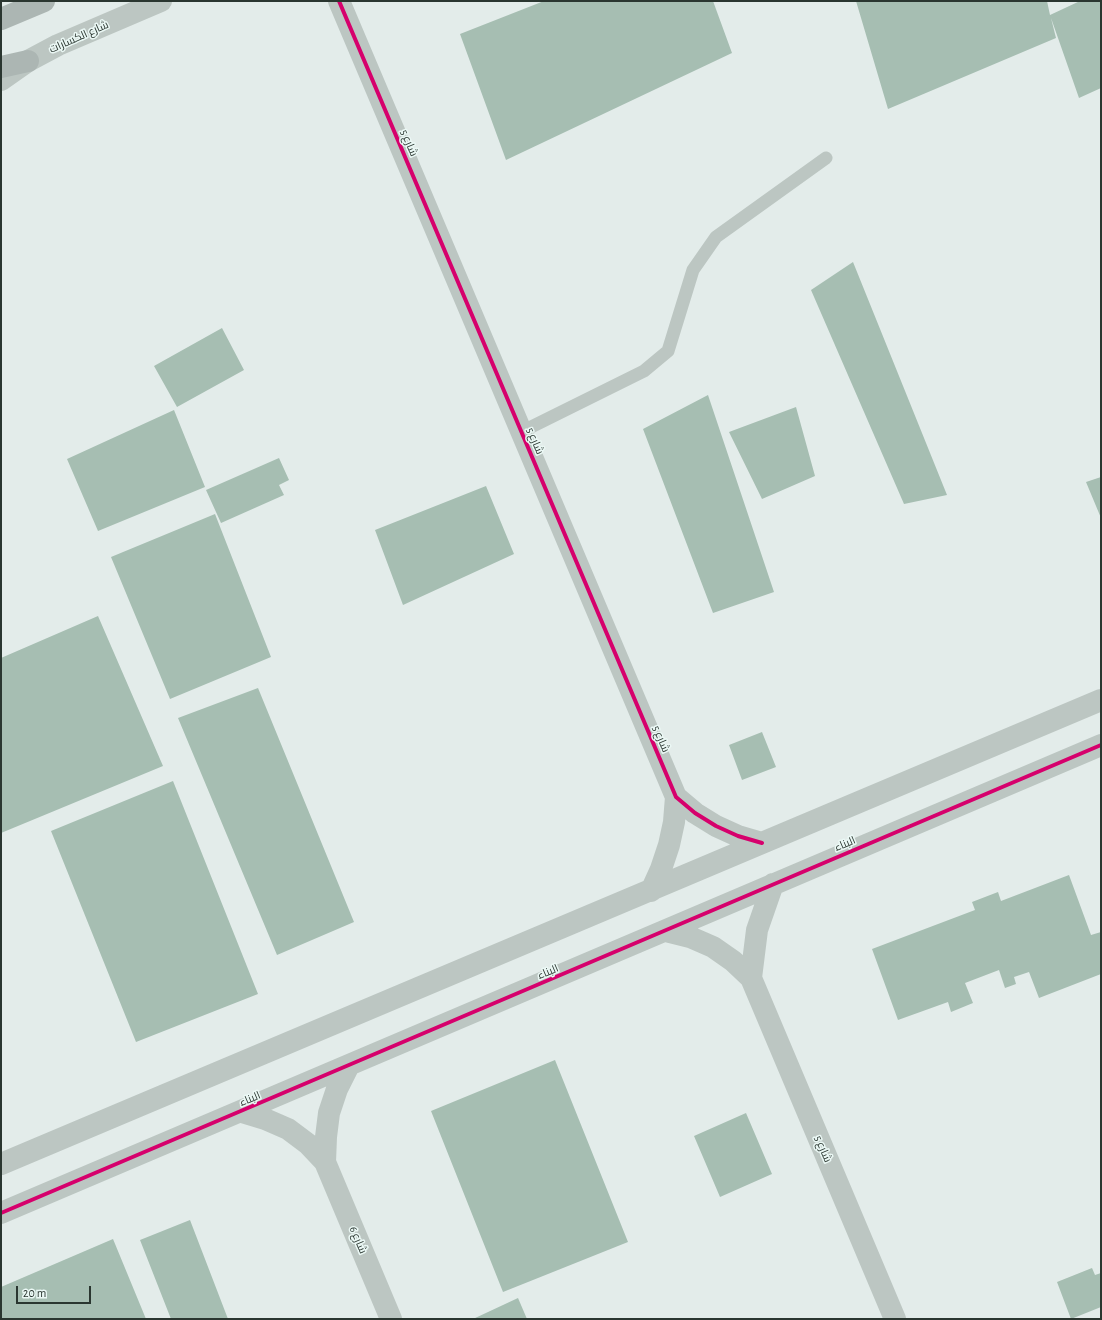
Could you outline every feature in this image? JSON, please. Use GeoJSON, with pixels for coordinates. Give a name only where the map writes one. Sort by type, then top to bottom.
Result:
{"type":"FeatureCollection","features":[{"type":"Feature","properties":{"kind":"street"},"geometry":{"type":"LineString","coordinates":[[1,19],[44,1]]}},
{"type":"Feature","properties":{"kind":"street","name":"شارع الكسارات"},"geometry":{"type":"LineString","coordinates":[[1,80],[28,61],[58,45],[161,1]]}},
{"type":"Feature","properties":{"kind":"street","name":"شارع 5"},"geometry":{"type":"LineString","coordinates":[[339,1],[676,797],[695,814],[716,826],[738,836],[762,843]]}},
{"type":"Feature","properties":{"kind":"street"},"geometry":{"type":"LineString","coordinates":[[1,67],[28,61]]}},
{"type":"Feature","properties":{"kind":"street"},"geometry":{"type":"LineString","coordinates":[[1,1164],[1101,700]]}},
{"type":"Feature","properties":{"kind":"street","name":"البناء"},"geometry":{"type":"LineString","coordinates":[[1,1213],[348,1067],[773,884],[1100,747]]}},
{"type":"Feature","properties":{"kind":"street","name":"شارع 5"},"geometry":{"type":"LineString","coordinates":[[651,891],[661,869],[669,845],[674,822],[676,797]]}},
{"type":"Feature","properties":{"kind":"street"},"geometry":{"type":"LineString","coordinates":[[751,978],[757,930],[773,884]]}},
{"type":"Feature","properties":{"kind":"street","name":"شارع 5"},"geometry":{"type":"LineString","coordinates":[[666,931],[690,937],[713,947],[733,961],[751,978],[896,1319]]}},
{"type":"Feature","properties":{"kind":"street","name":"شارع 6"},"geometry":{"type":"LineString","coordinates":[[325,1162],[329,1113],[337,1089],[348,1067]]}},
{"type":"Feature","properties":{"kind":"street","name":"شارع 6"},"geometry":{"type":"LineString","coordinates":[[242,1112],[266,1119],[288,1129],[308,1144],[325,1162],[392,1319]]}},
{"type":"Feature","properties":{"kind":"lane"},"geometry":{"type":"LineString","coordinates":[[521,432],[644,371],[668,351],[693,270],[716,236],[826,158]]}},
{"type":"Feature","properties":{"kind":"building"},"geometry":{"type":"Polygon","coordinates":[[[544,1],[713,1],[732,53],[506,160],[460,34],[544,1]]]}},
{"type":"Feature","properties":{"kind":"building"},"geometry":{"type":"Polygon","coordinates":[[[856,1],[1047,1],[1050,15],[1080,1],[1101,1],[1101,88],[1079,98],[1051,18],[1056,38],[888,109],[856,1]]]}},
{"type":"Feature","properties":{"kind":"building"},"geometry":{"type":"Polygon","coordinates":[[[853,262],[947,495],[904,504],[811,290],[853,262]]]}},
{"type":"Feature","properties":{"kind":"building"},"geometry":{"type":"Polygon","coordinates":[[[222,328],[244,370],[177,407],[154,366],[222,328]]]}},
{"type":"Feature","properties":{"kind":"building"},"geometry":{"type":"Polygon","coordinates":[[[708,395],[774,592],[713,613],[643,429],[708,395]]]}},
{"type":"Feature","properties":{"kind":"building"},"geometry":{"type":"Polygon","coordinates":[[[796,407],[815,476],[762,499],[729,432],[796,407]]]}},
{"type":"Feature","properties":{"kind":"building"},"geometry":{"type":"Polygon","coordinates":[[[174,410],[205,487],[98,531],[67,459],[174,410]]]}},
{"type":"Feature","properties":{"kind":"building"},"geometry":{"type":"Polygon","coordinates":[[[279,458],[289,480],[279,485],[284,495],[221,523],[206,490],[279,458]]]}},
{"type":"Feature","properties":{"kind":"building"},"geometry":{"type":"Polygon","coordinates":[[[1101,477],[1101,518],[1086,482],[1101,477]]]}},
{"type":"Feature","properties":{"kind":"building"},"geometry":{"type":"Polygon","coordinates":[[[486,486],[514,554],[403,605],[375,530],[486,486]]]}},
{"type":"Feature","properties":{"kind":"building"},"geometry":{"type":"Polygon","coordinates":[[[215,514],[271,657],[170,699],[111,557],[215,514]]]}},
{"type":"Feature","properties":{"kind":"building"},"geometry":{"type":"Polygon","coordinates":[[[98,616],[163,766],[1,833],[1,658],[98,616]]]}},
{"type":"Feature","properties":{"kind":"building"},"geometry":{"type":"Polygon","coordinates":[[[258,688],[354,922],[277,955],[178,718],[258,688]]]}},
{"type":"Feature","properties":{"kind":"building"},"geometry":{"type":"Polygon","coordinates":[[[762,732],[776,767],[742,780],[729,745],[762,732]]]}},
{"type":"Feature","properties":{"kind":"building"},"geometry":{"type":"Polygon","coordinates":[[[173,781],[258,994],[136,1042],[51,831],[173,781]]]}},
{"type":"Feature","properties":{"kind":"building"},"geometry":{"type":"Polygon","coordinates":[[[1069,875],[1091,935],[1101,932],[1101,974],[1039,998],[1029,972],[1014,977],[1016,984],[1005,988],[999,970],[965,983],[973,1003],[951,1012],[948,1002],[898,1020],[872,949],[975,910],[972,902],[998,892],[1001,901],[1069,875]]]}},
{"type":"Feature","properties":{"kind":"building"},"geometry":{"type":"Polygon","coordinates":[[[555,1060],[628,1242],[503,1292],[431,1111],[555,1060]]]}},
{"type":"Feature","properties":{"kind":"building"},"geometry":{"type":"Polygon","coordinates":[[[746,1113],[772,1174],[720,1197],[694,1136],[746,1113]]]}},
{"type":"Feature","properties":{"kind":"building"},"geometry":{"type":"Polygon","coordinates":[[[190,1220],[228,1319],[171,1319],[140,1240],[190,1220]]]}},
{"type":"Feature","properties":{"kind":"building"},"geometry":{"type":"Polygon","coordinates":[[[113,1239],[146,1319],[1,1319],[1,1287],[113,1239]]]}},
{"type":"Feature","properties":{"kind":"building"},"geometry":{"type":"Polygon","coordinates":[[[1092,1268],[1095,1275],[1101,1273],[1101,1307],[1071,1319],[1057,1282],[1092,1268]]]}},
{"type":"Feature","properties":{"kind":"building"},"geometry":{"type":"Polygon","coordinates":[[[518,1298],[527,1319],[473,1319],[518,1298]]]}},
{"type":"Feature","properties":{"kind":"cycle path"},"geometry":{"type":"LineString","coordinates":[[339,1],[676,797],[695,813],[716,826],[738,836],[762,843]]}},
{"type":"Feature","properties":{"kind":"cycle path"},"geometry":{"type":"LineString","coordinates":[[1,1213],[1101,745]]}}]}
